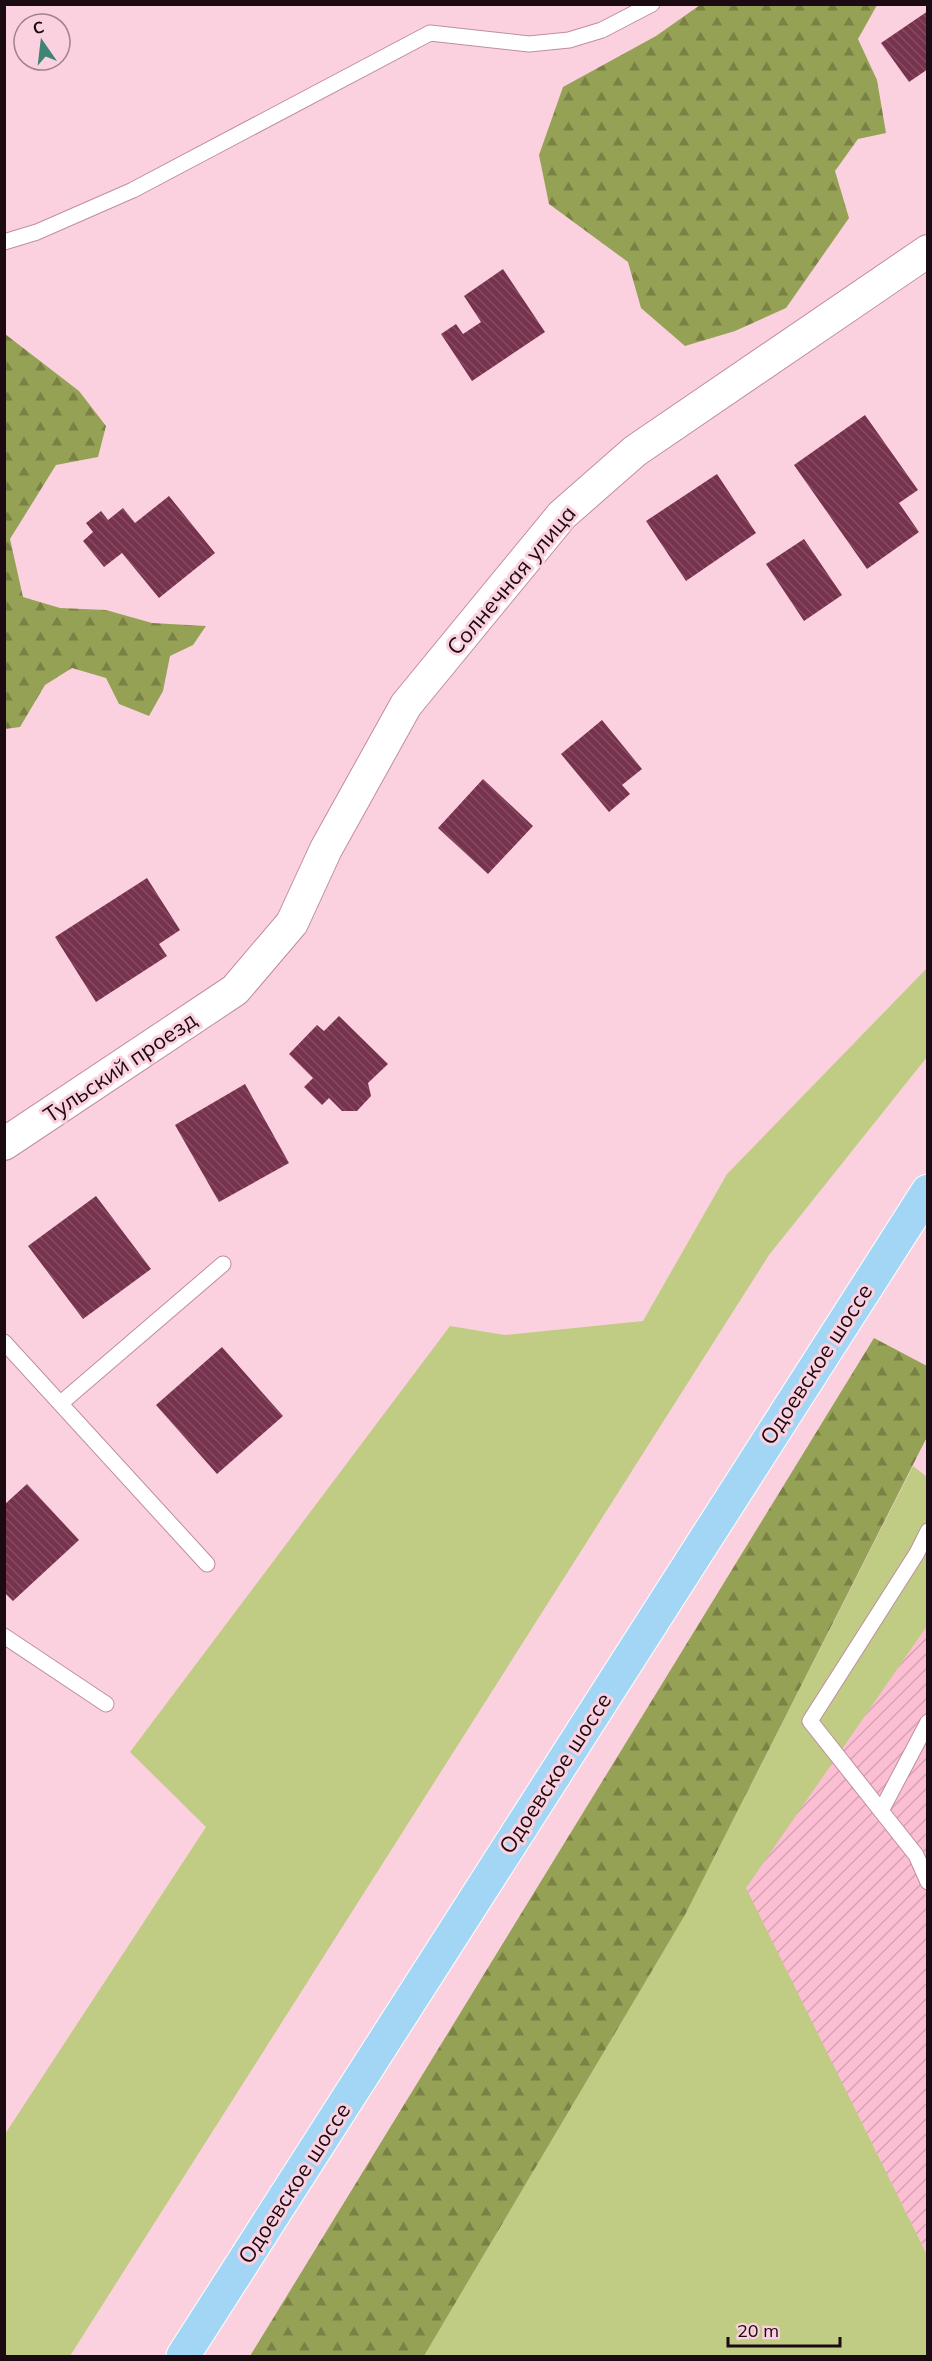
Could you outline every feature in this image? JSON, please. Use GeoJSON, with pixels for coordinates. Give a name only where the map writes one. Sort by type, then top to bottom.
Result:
{"type":"FeatureCollection","features":[{"type":"Feature","properties":{"kind":"main road","name":"Одоевское шоссе"},"geometry":{"type":"LineString","coordinates":[[183,2356],[927,1191]]}},
{"type":"Feature","properties":{"kind":"street","name":"Солнечная улица"},"geometry":{"type":"LineString","coordinates":[[235,990],[292,923],[326,849],[406,705],[562,515],[635,451],[927,251]]}},
{"type":"Feature","properties":{"kind":"street","name":"Тульский проезд"},"geometry":{"type":"LineString","coordinates":[[4,1144],[235,990]]}},
{"type":"Feature","properties":{"kind":"lane"},"geometry":{"type":"LineString","coordinates":[[4,242],[37,232],[133,190],[430,33],[529,44],[569,40],[602,30],[652,4]]}},
{"type":"Feature","properties":{"kind":"lane"},"geometry":{"type":"LineString","coordinates":[[61,1403],[224,1264]]}},
{"type":"Feature","properties":{"kind":"lane"},"geometry":{"type":"LineString","coordinates":[[4,1342],[207,1564]]}},
{"type":"Feature","properties":{"kind":"lane"},"geometry":{"type":"LineString","coordinates":[[927,1531],[917,1553],[810,1721],[881,1811],[922,1851],[927,1881]]}},
{"type":"Feature","properties":{"kind":"lane"},"geometry":{"type":"LineString","coordinates":[[4,1636],[106,1704]]}},
{"type":"Feature","properties":{"kind":"lane"},"geometry":{"type":"LineString","coordinates":[[881,1811],[927,1722]]}},
{"type":"Feature","properties":{"kind":"shaded area"},"geometry":{"type":"Polygon","coordinates":[[[927,1626],[927,2255],[745,1888],[927,1626]]]}},
{"type":"Feature","properties":{"kind":"green space"},"geometry":{"type":"Polygon","coordinates":[[[700,5],[877,5],[858,39],[877,80],[886,133],[858,139],[835,171],[849,218],[786,308],[735,331],[685,346],[641,308],[628,262],[549,204],[539,155],[563,87],[656,36],[700,5]]]}},
{"type":"Feature","properties":{"kind":"green space"},"geometry":{"type":"Polygon","coordinates":[[[5,334],[79,391],[106,426],[98,457],[56,465],[10,539],[23,597],[60,608],[106,610],[152,623],[206,626],[193,645],[170,656],[163,691],[149,716],[119,704],[106,678],[72,668],[45,685],[20,727],[5,729],[5,334]]]}},
{"type":"Feature","properties":{"kind":"green space"},"geometry":{"type":"Polygon","coordinates":[[[927,968],[927,1057],[769,1255],[70,2356],[5,2356],[5,2134],[206,1827],[130,1752],[450,1326],[505,1335],[643,1321],[727,1174],[927,968]]]}},
{"type":"Feature","properties":{"kind":"green space"},"geometry":{"type":"Polygon","coordinates":[[[874,1338],[927,1366],[927,1437],[685,1915],[424,2356],[250,2356],[874,1338]]]}},
{"type":"Feature","properties":{"kind":"green space"},"geometry":{"type":"Polygon","coordinates":[[[913,1466],[927,1477],[927,1626],[746,1888],[927,2255],[927,2356],[424,2356],[685,1915],[913,1466]]]}},
{"type":"Feature","properties":{"kind":"building"},"geometry":{"type":"Polygon","coordinates":[[[928,11],[928,69],[909,82],[881,43],[928,11]]]}},
{"type":"Feature","properties":{"kind":"building"},"geometry":{"type":"Polygon","coordinates":[[[503,269],[545,332],[472,381],[441,334],[456,324],[463,334],[481,322],[464,296],[503,269]]]}},
{"type":"Feature","properties":{"kind":"building"},"geometry":{"type":"Polygon","coordinates":[[[865,415],[918,490],[899,503],[919,532],[867,569],[794,465],[865,415]]]}},
{"type":"Feature","properties":{"kind":"building"},"geometry":{"type":"Polygon","coordinates":[[[717,474],[756,533],[686,581],[646,521],[717,474]]]}},
{"type":"Feature","properties":{"kind":"building"},"geometry":{"type":"Polygon","coordinates":[[[169,496],[215,553],[159,598],[122,553],[104,567],[83,541],[93,532],[86,523],[101,511],[108,520],[123,508],[135,523],[169,496]]]}},
{"type":"Feature","properties":{"kind":"building"},"geometry":{"type":"Polygon","coordinates":[[[804,539],[842,595],[804,621],[766,564],[804,539]]]}},
{"type":"Feature","properties":{"kind":"building"},"geometry":{"type":"Polygon","coordinates":[[[602,720],[642,769],[622,785],[630,794],[609,812],[561,754],[602,720]]]}},
{"type":"Feature","properties":{"kind":"building"},"geometry":{"type":"Polygon","coordinates":[[[483,779],[533,826],[488,874],[438,828],[483,779]]]}},
{"type":"Feature","properties":{"kind":"building"},"geometry":{"type":"Polygon","coordinates":[[[147,878],[180,930],[159,944],[167,956],[96,1002],[55,937],[147,878]]]}},
{"type":"Feature","properties":{"kind":"building"},"geometry":{"type":"Polygon","coordinates":[[[339,1016],[388,1064],[368,1083],[371,1096],[357,1111],[342,1111],[329,1098],[322,1105],[304,1087],[313,1078],[289,1054],[317,1025],[324,1031],[339,1016]]]}},
{"type":"Feature","properties":{"kind":"building"},"geometry":{"type":"Polygon","coordinates":[[[245,1084],[289,1163],[219,1202],[175,1125],[245,1084]]]}},
{"type":"Feature","properties":{"kind":"building"},"geometry":{"type":"Polygon","coordinates":[[[96,1196],[151,1269],[83,1319],[28,1246],[96,1196]]]}},
{"type":"Feature","properties":{"kind":"building"},"geometry":{"type":"Polygon","coordinates":[[[222,1347],[283,1416],[217,1474],[156,1405],[222,1347]]]}},
{"type":"Feature","properties":{"kind":"building"},"geometry":{"type":"Polygon","coordinates":[[[27,1484],[79,1540],[13,1601],[4,1592],[4,1505],[27,1484]]]}}]}
